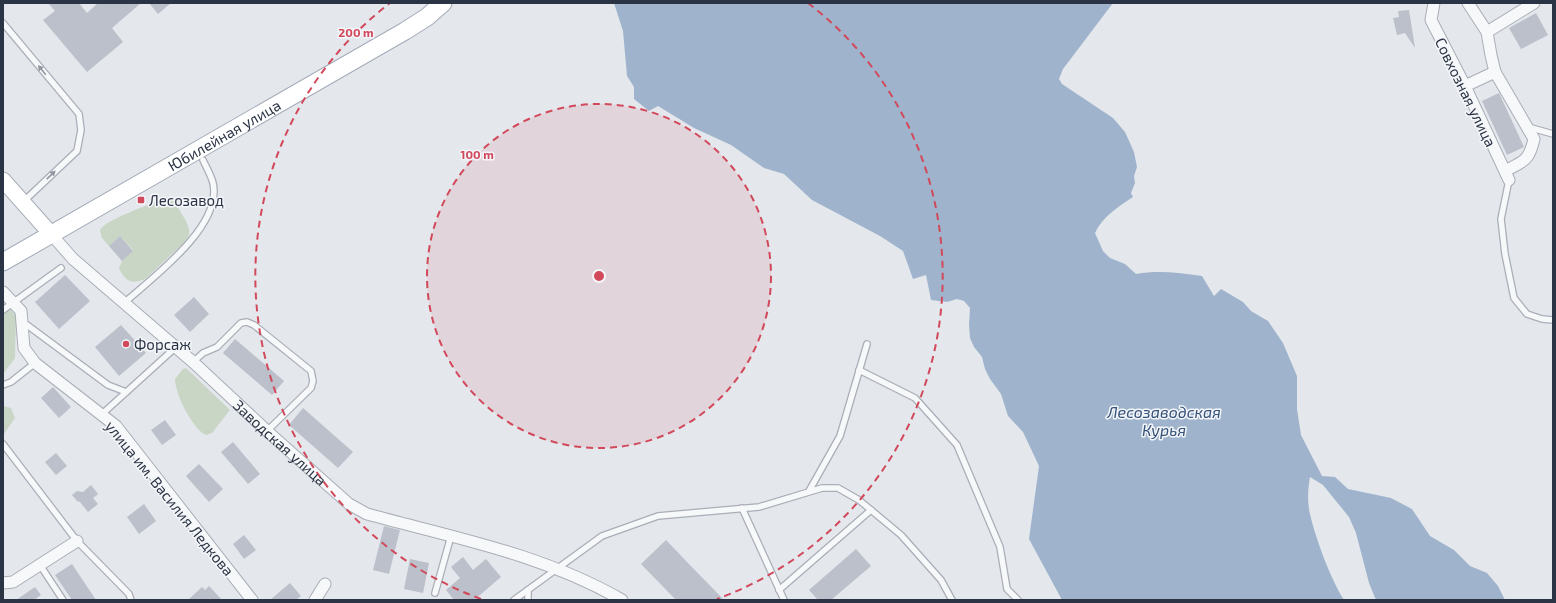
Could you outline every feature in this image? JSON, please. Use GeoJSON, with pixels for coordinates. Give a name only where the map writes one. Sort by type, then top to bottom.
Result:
{"type":"FeatureCollection","features":[{"type":"Feature","properties":{"kind":"main road","name":"Юбилейная улица"},"geometry":{"type":"LineString","coordinates":[[3,262],[406,31],[427,17],[443,3]]}},
{"type":"Feature","properties":{"kind":"street","name":"Совхозная улица"},"geometry":{"type":"LineString","coordinates":[[1434,3],[1431,20],[1465,86],[1507,175]]}},
{"type":"Feature","properties":{"kind":"street"},"geometry":{"type":"LineString","coordinates":[[1468,3],[1487,32],[1490,55],[1496,72],[1534,139],[1531,152],[1526,159],[1507,175]]}},
{"type":"Feature","properties":{"kind":"street"},"geometry":{"type":"LineString","coordinates":[[1487,32],[1534,3]]}},
{"type":"Feature","properties":{"kind":"street"},"geometry":{"type":"LineString","coordinates":[[1465,86],[1496,72]]}},
{"type":"Feature","properties":{"kind":"street","name":"Заводская улица"},"geometry":{"type":"LineString","coordinates":[[3,180],[73,260],[193,362],[267,431],[349,504],[367,514],[501,549],[558,569],[601,588],[622,600]]}},
{"type":"Feature","properties":{"kind":"street","name":"улица им. Василия Ледкова"},"geometry":{"type":"LineString","coordinates":[[3,292],[21,310],[24,348],[35,363],[116,426],[252,600]]}},
{"type":"Feature","properties":{"kind":"street"},"geometry":{"type":"LineString","coordinates":[[3,583],[13,582],[77,541]]}},
{"type":"Feature","properties":{"kind":"street"},"geometry":{"type":"LineString","coordinates":[[315,600],[325,584]]}},
{"type":"Feature","properties":{"kind":"lane"},"geometry":{"type":"LineString","coordinates":[[3,23],[79,114],[81,130],[77,150],[23,202]]}},
{"type":"Feature","properties":{"kind":"lane"},"geometry":{"type":"LineString","coordinates":[[1527,127],[1553,134]]}},
{"type":"Feature","properties":{"kind":"lane"},"geometry":{"type":"LineString","coordinates":[[124,303],[179,254],[206,218],[213,202],[213,183],[203,160]]}},
{"type":"Feature","properties":{"kind":"lane"},"geometry":{"type":"LineString","coordinates":[[1507,175],[1501,219],[1505,254],[1514,298],[1527,314],[1542,319],[1553,320]]}},
{"type":"Feature","properties":{"kind":"lane"},"geometry":{"type":"LineString","coordinates":[[3,310],[61,268]]}},
{"type":"Feature","properties":{"kind":"lane"},"geometry":{"type":"LineString","coordinates":[[21,320],[108,385],[126,392]]}},
{"type":"Feature","properties":{"kind":"lane"},"geometry":{"type":"LineString","coordinates":[[193,362],[203,353],[212,350],[242,323],[247,322],[254,325],[311,371],[313,381],[310,388],[267,431]]}},
{"type":"Feature","properties":{"kind":"lane"},"geometry":{"type":"LineString","coordinates":[[810,492],[840,436],[867,344]]}},
{"type":"Feature","properties":{"kind":"lane"},"geometry":{"type":"LineString","coordinates":[[101,415],[176,347]]}},
{"type":"Feature","properties":{"kind":"lane"},"geometry":{"type":"LineString","coordinates":[[3,385],[11,382],[35,363]]}},
{"type":"Feature","properties":{"kind":"lane"},"geometry":{"type":"LineString","coordinates":[[859,370],[915,398],[957,446],[1000,547],[1007,589],[1018,600]]}},
{"type":"Feature","properties":{"kind":"lane"},"geometry":{"type":"LineString","coordinates":[[3,444],[77,541],[130,597]]}},
{"type":"Feature","properties":{"kind":"lane"},"geometry":{"type":"LineString","coordinates":[[514,600],[602,536],[658,516],[759,507],[822,488],[838,488],[859,500],[901,535],[941,580],[952,600]]}},
{"type":"Feature","properties":{"kind":"lane"},"geometry":{"type":"LineString","coordinates":[[742,508],[784,600]]}},
{"type":"Feature","properties":{"kind":"lane"},"geometry":{"type":"LineString","coordinates":[[779,590],[871,510]]}},
{"type":"Feature","properties":{"kind":"lane"},"geometry":{"type":"LineString","coordinates":[[435,593],[451,536]]}},
{"type":"Feature","properties":{"kind":"lane"},"geometry":{"type":"LineString","coordinates":[[40,565],[63,600]]}},
{"type":"Feature","properties":{"kind":"lane"},"geometry":{"type":"LineString","coordinates":[[528,590],[528,600]]}},
{"type":"Feature","properties":{"kind":"green space"},"geometry":{"type":"Polygon","coordinates":[[[166,197],[171,198],[183,216],[188,226],[189,235],[186,241],[145,279],[136,282],[129,281],[119,268],[122,261],[133,250],[120,236],[109,246],[102,238],[100,230],[104,225],[120,216],[166,197]]]}},
{"type":"Feature","properties":{"kind":"green space"},"geometry":{"type":"Polygon","coordinates":[[[3,302],[16,316],[15,358],[3,374],[3,302]]]}},
{"type":"Feature","properties":{"kind":"green space"},"geometry":{"type":"Polygon","coordinates":[[[186,368],[230,410],[212,433],[206,435],[201,432],[190,419],[181,402],[175,379],[183,369],[186,368]]]}},
{"type":"Feature","properties":{"kind":"green space"},"geometry":{"type":"Polygon","coordinates":[[[3,406],[11,408],[15,418],[4,434],[3,406]]]}},
{"type":"Feature","properties":{"kind":"water","name":"Лесозаводская Курья"},"geometry":{"type":"Polygon","coordinates":[[[614,3],[1113,3],[1063,69],[1059,79],[1062,84],[1113,118],[1125,132],[1134,152],[1137,167],[1134,176],[1135,183],[1131,193],[1133,197],[1106,217],[1095,233],[1103,251],[1110,258],[1125,264],[1136,274],[1161,272],[1202,276],[1214,296],[1221,289],[1243,302],[1251,311],[1268,321],[1283,343],[1297,376],[1297,409],[1301,435],[1322,476],[1335,477],[1348,489],[1391,498],[1412,509],[1430,536],[1454,550],[1470,566],[1487,573],[1498,586],[1505,600],[1376,600],[1369,583],[1356,533],[1349,517],[1323,485],[1310,477],[1308,500],[1312,523],[1329,570],[1344,600],[1062,600],[1029,539],[1039,466],[1023,432],[1008,416],[1001,394],[990,379],[985,369],[982,357],[974,347],[970,338],[970,308],[964,301],[957,299],[947,302],[931,300],[926,275],[913,279],[903,251],[880,236],[812,200],[784,174],[764,168],[731,145],[694,128],[658,106],[649,111],[634,99],[634,87],[627,76],[623,31],[614,3]]]}},
{"type":"Feature","properties":{"kind":"building"},"geometry":{"type":"Polygon","coordinates":[[[48,3],[79,3],[87,13],[98,3],[141,3],[112,28],[123,42],[87,72],[43,20],[55,11],[48,3]]]}},
{"type":"Feature","properties":{"kind":"building"},"geometry":{"type":"Polygon","coordinates":[[[149,3],[171,3],[158,14],[149,3]]]}},
{"type":"Feature","properties":{"kind":"building"},"geometry":{"type":"Polygon","coordinates":[[[1409,10],[1415,48],[1405,33],[1397,35],[1393,18],[1399,17],[1398,11],[1409,10]]]}},
{"type":"Feature","properties":{"kind":"building"},"geometry":{"type":"Polygon","coordinates":[[[1536,13],[1548,35],[1521,49],[1509,28],[1536,13]]]}},
{"type":"Feature","properties":{"kind":"building"},"geometry":{"type":"Polygon","coordinates":[[[1499,93],[1524,147],[1507,155],[1482,101],[1499,93]]]}},
{"type":"Feature","properties":{"kind":"building"},"geometry":{"type":"Polygon","coordinates":[[[120,236],[133,251],[122,261],[109,246],[120,236]]]}},
{"type":"Feature","properties":{"kind":"building"},"geometry":{"type":"Polygon","coordinates":[[[65,275],[90,301],[59,329],[35,302],[65,275]]]}},
{"type":"Feature","properties":{"kind":"building"},"geometry":{"type":"Polygon","coordinates":[[[194,297],[209,314],[190,332],[174,315],[194,297]]]}},
{"type":"Feature","properties":{"kind":"building"},"geometry":{"type":"Polygon","coordinates":[[[121,325],[146,353],[119,376],[95,347],[121,325]]]}},
{"type":"Feature","properties":{"kind":"building"},"geometry":{"type":"Polygon","coordinates":[[[235,339],[284,381],[272,395],[223,353],[235,339]]]}},
{"type":"Feature","properties":{"kind":"building"},"geometry":{"type":"Polygon","coordinates":[[[53,387],[71,407],[59,418],[41,398],[53,387]]]}},
{"type":"Feature","properties":{"kind":"building"},"geometry":{"type":"Polygon","coordinates":[[[303,408],[353,452],[338,468],[289,425],[303,408]]]}},
{"type":"Feature","properties":{"kind":"building"},"geometry":{"type":"Polygon","coordinates":[[[165,420],[176,435],[162,445],[151,430],[165,420]]]}},
{"type":"Feature","properties":{"kind":"building"},"geometry":{"type":"Polygon","coordinates":[[[233,442],[260,474],[248,484],[221,452],[233,442]]]}},
{"type":"Feature","properties":{"kind":"building"},"geometry":{"type":"Polygon","coordinates":[[[56,453],[67,466],[56,475],[45,462],[56,453]]]}},
{"type":"Feature","properties":{"kind":"building"},"geometry":{"type":"Polygon","coordinates":[[[199,464],[223,489],[209,502],[186,476],[199,464]]]}},
{"type":"Feature","properties":{"kind":"building"},"geometry":{"type":"Polygon","coordinates":[[[91,485],[98,494],[93,498],[98,504],[88,512],[72,495],[77,491],[83,492],[91,485]]]}},
{"type":"Feature","properties":{"kind":"building"},"geometry":{"type":"Polygon","coordinates":[[[144,504],[156,521],[139,534],[127,517],[144,504]]]}},
{"type":"Feature","properties":{"kind":"building"},"geometry":{"type":"Polygon","coordinates":[[[384,526],[400,530],[389,574],[373,570],[384,526]]]}},
{"type":"Feature","properties":{"kind":"building"},"geometry":{"type":"Polygon","coordinates":[[[244,535],[256,550],[244,559],[233,544],[244,535]]]}},
{"type":"Feature","properties":{"kind":"building"},"geometry":{"type":"Polygon","coordinates":[[[666,540],[724,600],[676,600],[641,564],[666,540]]]}},
{"type":"Feature","properties":{"kind":"building"},"geometry":{"type":"Polygon","coordinates":[[[856,549],[871,566],[831,600],[818,600],[809,590],[856,549]]]}},
{"type":"Feature","properties":{"kind":"building"},"geometry":{"type":"Polygon","coordinates":[[[463,557],[473,570],[486,559],[501,577],[474,600],[454,600],[446,590],[460,578],[451,567],[463,557]]]}},
{"type":"Feature","properties":{"kind":"building"},"geometry":{"type":"Polygon","coordinates":[[[410,559],[429,563],[423,593],[404,589],[410,559]]]}},
{"type":"Feature","properties":{"kind":"building"},"geometry":{"type":"Polygon","coordinates":[[[72,564],[96,600],[72,600],[55,575],[72,564]]]}},
{"type":"Feature","properties":{"kind":"building"},"geometry":{"type":"Polygon","coordinates":[[[290,583],[301,596],[296,600],[270,600],[290,583]]]}},
{"type":"Feature","properties":{"kind":"building"},"geometry":{"type":"Polygon","coordinates":[[[209,586],[222,600],[188,600],[202,587],[205,590],[209,586]]]}},
{"type":"Feature","properties":{"kind":"building"},"geometry":{"type":"Polygon","coordinates":[[[35,587],[41,595],[34,600],[16,600],[35,587]]]}},
{"type":"Feature","properties":{"kind":"place","name":"Лесозавод"},"geometry":{"type":"Point","coordinates":[141,200]}},
{"type":"Feature","properties":{"kind":"place","name":"Форсаж"},"geometry":{"type":"Point","coordinates":[126,344]}}]}
